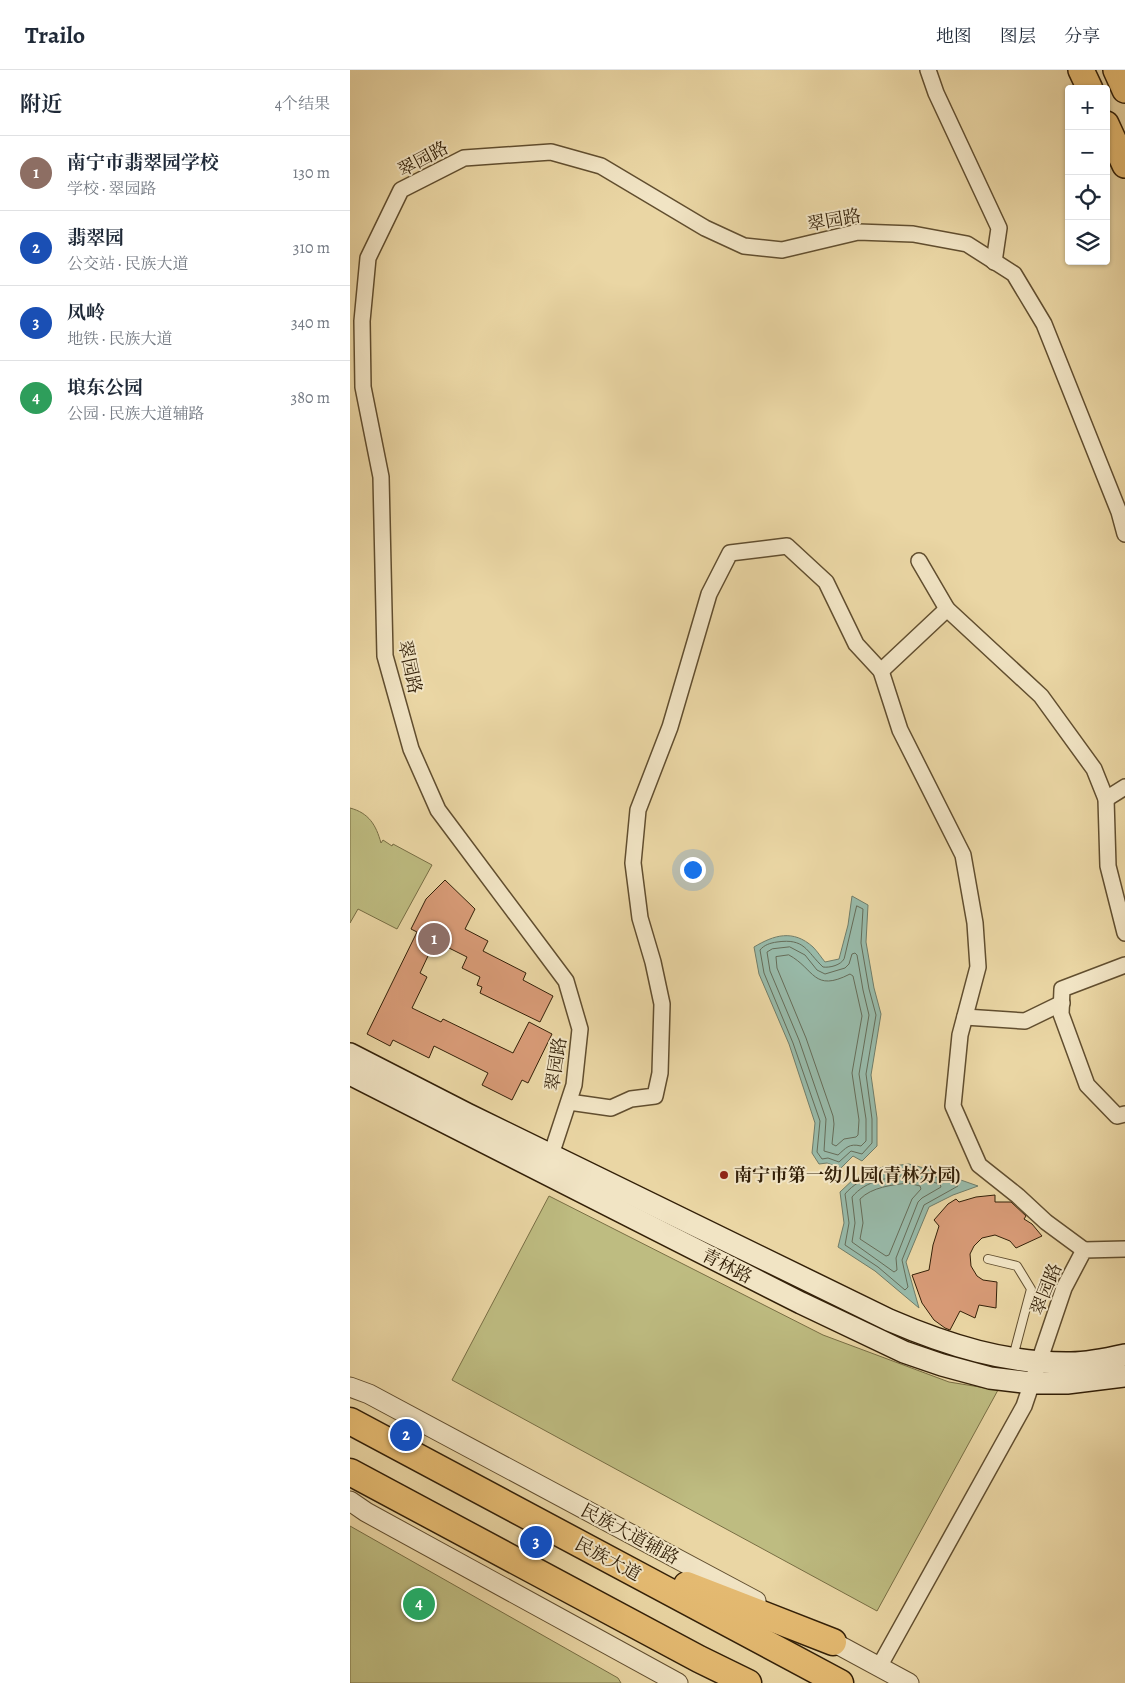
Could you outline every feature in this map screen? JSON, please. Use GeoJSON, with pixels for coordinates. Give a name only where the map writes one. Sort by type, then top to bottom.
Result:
{"type":"FeatureCollection","features":[{"type":"Feature","properties":{"kind":"highway","name":"民族大道"},"geometry":{"type":"LineString","coordinates":[[350,1421],[840,1683]]}},
{"type":"Feature","properties":{"kind":"highway"},"geometry":{"type":"LineString","coordinates":[[350,1472],[699,1659],[748,1683]]}},
{"type":"Feature","properties":{"kind":"highway"},"geometry":{"type":"LineString","coordinates":[[574,1541],[833,1642]]}},
{"type":"Feature","properties":{"kind":"highway"},"geometry":{"type":"LineString","coordinates":[[699,1659],[732,1683]]}},
{"type":"Feature","properties":{"kind":"main road"},"geometry":{"type":"LineString","coordinates":[[1081,70],[1088,85]]}},
{"type":"Feature","properties":{"kind":"main road"},"geometry":{"type":"LineString","coordinates":[[1109,130],[1125,165]]}},
{"type":"Feature","properties":{"kind":"main road","name":"青林路"},"geometry":{"type":"LineString","coordinates":[[350,1054],[801,1303],[896,1348],[942,1365],[990,1378],[1067,1383],[1125,1376]]}},
{"type":"Feature","properties":{"kind":"main road","name":"青林路"},"geometry":{"type":"LineString","coordinates":[[350,1074],[924,1335],[959,1347],[1013,1359],[1039,1362],[1072,1363],[1125,1355]]}},
{"type":"Feature","properties":{"kind":"street"},"geometry":{"type":"LineString","coordinates":[[928,70],[936,93],[999,228],[994,262]]}},
{"type":"Feature","properties":{"kind":"street","name":"翠园路"},"geometry":{"type":"LineString","coordinates":[[546,1163],[574,1085],[580,1029],[566,981],[438,810],[411,749],[385,656],[381,477],[363,387],[362,322],[368,258],[402,190],[464,158],[551,152],[601,166],[705,228],[744,246],[782,250],[858,232],[913,234],[967,244],[1014,274],[1044,324],[1119,512],[1125,534]]}},
{"type":"Feature","properties":{"kind":"street"},"geometry":{"type":"LineString","coordinates":[[569,1102],[611,1108],[631,1099],[654,1096],[660,1073],[662,1004],[653,962],[640,918],[634,872],[633,863],[638,810],[670,727],[710,594],[730,553],[787,546],[826,582],[856,644],[881,671],[900,730],[963,855],[975,923],[978,967],[960,1035],[954,1106],[978,1165],[1018,1196],[1046,1222],[1084,1250]]}},
{"type":"Feature","properties":{"kind":"street"},"geometry":{"type":"LineString","coordinates":[[919,561],[947,610],[1041,696],[1094,769],[1106,799],[1108,866],[1125,933]]}},
{"type":"Feature","properties":{"kind":"street"},"geometry":{"type":"LineString","coordinates":[[881,671],[947,610]]}},
{"type":"Feature","properties":{"kind":"street"},"geometry":{"type":"LineString","coordinates":[[1106,799],[1125,787]]}},
{"type":"Feature","properties":{"kind":"street"},"geometry":{"type":"LineString","coordinates":[[1125,965],[1062,989],[1062,1014],[1087,1085],[1117,1116],[1125,1114]]}},
{"type":"Feature","properties":{"kind":"street"},"geometry":{"type":"LineString","coordinates":[[965,1017],[1025,1021],[1062,1004]]}},
{"type":"Feature","properties":{"kind":"street","name":"翠园路"},"geometry":{"type":"LineString","coordinates":[[879,1667],[1024,1406],[1064,1288],[1084,1250],[1125,1250]]}},
{"type":"Feature","properties":{"kind":"street","name":"民族大道辅路"},"geometry":{"type":"LineString","coordinates":[[350,1387],[369,1394],[909,1683]]}},
{"type":"Feature","properties":{"kind":"street"},"geometry":{"type":"LineString","coordinates":[[350,1501],[366,1512],[672,1682]]}},
{"type":"Feature","properties":{"kind":"lane"},"geometry":{"type":"LineString","coordinates":[[988,1259],[1017,1266],[1031,1289],[1013,1359]]}},
{"type":"Feature","properties":{"kind":"shaded area"},"geometry":{"type":"Polygon","coordinates":[[[350,808],[362,813],[371,821],[381,843],[383,840],[392,846],[393,844],[432,865],[397,929],[358,909],[350,923],[350,808]]]}},
{"type":"Feature","properties":{"kind":"shaded area"},"geometry":{"type":"Polygon","coordinates":[[[549,1196],[823,1335],[949,1382],[998,1390],[877,1611],[452,1380],[549,1196]]]}},
{"type":"Feature","properties":{"kind":"shaded area"},"geometry":{"type":"Polygon","coordinates":[[[350,1526],[618,1678],[621,1683],[350,1683],[350,1526]]]}},
{"type":"Feature","properties":{"kind":"water"},"geometry":{"type":"Polygon","coordinates":[[[852,896],[868,905],[866,942],[874,988],[881,1014],[871,1075],[877,1118],[877,1146],[862,1161],[853,1156],[841,1168],[827,1163],[819,1164],[812,1153],[815,1123],[789,1044],[759,974],[754,947],[769,939],[791,936],[806,941],[825,962],[839,959],[848,925],[852,896]]]}},
{"type":"Feature","properties":{"kind":"water"},"geometry":{"type":"Polygon","coordinates":[[[909,1164],[978,1186],[953,1195],[929,1207],[906,1262],[919,1308],[875,1271],[838,1247],[844,1223],[840,1192],[857,1176],[883,1167],[909,1164]]]}},
{"type":"Feature","properties":{"kind":"building"},"geometry":{"type":"Polygon","coordinates":[[[445,880],[475,909],[465,929],[488,941],[483,951],[526,973],[523,980],[553,996],[540,1022],[480,993],[482,987],[477,985],[480,977],[462,968],[467,957],[435,941],[420,973],[427,977],[412,1008],[441,1022],[443,1019],[513,1053],[529,1022],[552,1034],[528,1083],[522,1080],[512,1100],[482,1085],[488,1073],[434,1046],[429,1058],[393,1040],[390,1046],[367,1034],[417,932],[411,929],[426,899],[445,880]]]}},
{"type":"Feature","properties":{"kind":"building"},"geometry":{"type":"Polygon","coordinates":[[[995,1195],[995,1202],[1011,1202],[1026,1216],[1024,1219],[1032,1224],[1042,1236],[1016,1248],[1010,1241],[995,1235],[982,1238],[974,1246],[970,1254],[971,1266],[977,1276],[983,1280],[997,1282],[996,1308],[979,1305],[975,1318],[960,1311],[950,1330],[934,1320],[922,1303],[912,1275],[929,1270],[933,1245],[939,1226],[934,1220],[948,1204],[956,1199],[959,1202],[976,1197],[995,1195]]]}},
{"type":"Feature","properties":{"kind":"place","name":"南宁市翡翠园学校"},"geometry":{"type":"Point","coordinates":[434,939]}},
{"type":"Feature","properties":{"kind":"place","name":"南宁市第一幼儿园(青林分园)"},"geometry":{"type":"Point","coordinates":[724,1175]}},
{"type":"Feature","properties":{"kind":"place","name":"翡翠园"},"geometry":{"type":"Point","coordinates":[406,1435]}},
{"type":"Feature","properties":{"kind":"place","name":"凤岭"},"geometry":{"type":"Point","coordinates":[536,1542]}},
{"type":"Feature","properties":{"kind":"place","name":"埌东公园"},"geometry":{"type":"Point","coordinates":[419,1604]}}]}
